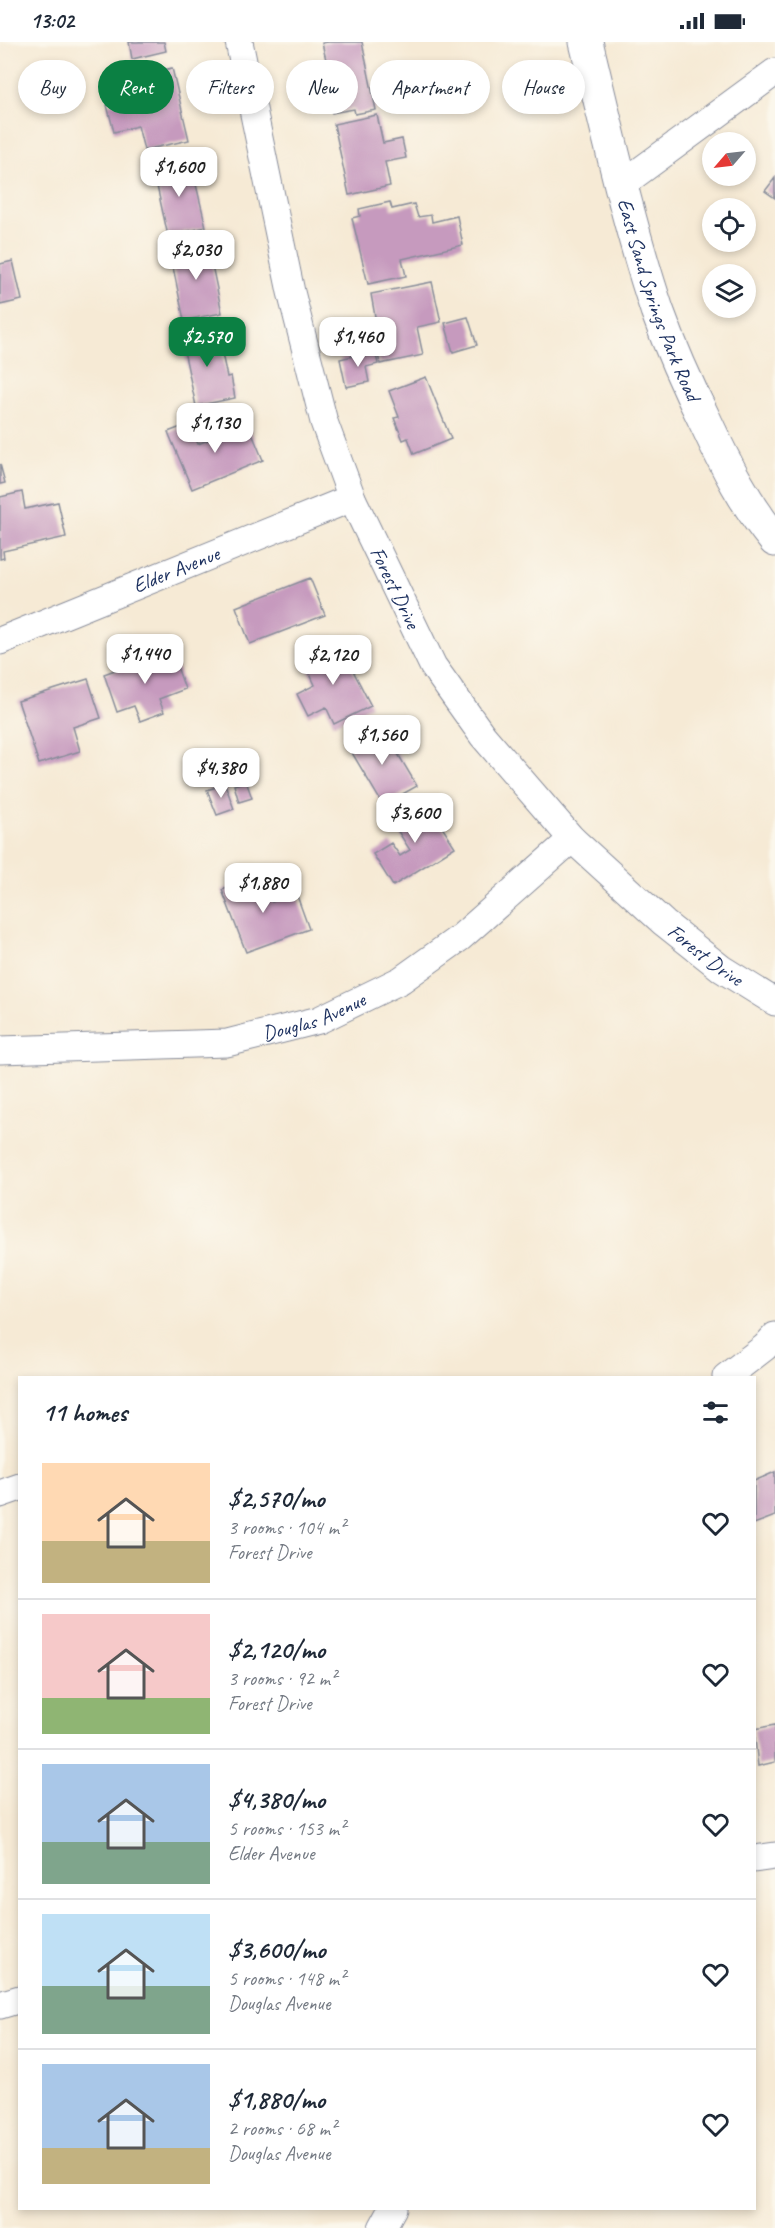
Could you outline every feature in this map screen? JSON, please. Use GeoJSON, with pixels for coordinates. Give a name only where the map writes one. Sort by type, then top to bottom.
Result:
{"type":"FeatureCollection","features":[{"type":"Feature","properties":{"kind":"street","name":"Forest Drive"},"geometry":{"type":"LineString","coordinates":[[239,42],[291,292],[324,422],[352,498],[433,666],[483,736],[572,838],[664,923],[722,969],[775,1002]]}},
{"type":"Feature","properties":{"kind":"street","name":"East Sand Springs Park Road"},"geometry":{"type":"LineString","coordinates":[[586,42],[621,185],[658,311],[693,396],[725,463],[761,524],[775,540]]}},
{"type":"Feature","properties":{"kind":"street"},"geometry":{"type":"LineString","coordinates":[[621,185],[775,72]]}},
{"type":"Feature","properties":{"kind":"street","name":"Elder Avenue"},"geometry":{"type":"LineString","coordinates":[[0,641],[352,498]]}},
{"type":"Feature","properties":{"kind":"street","name":"Douglas Avenue"},"geometry":{"type":"LineString","coordinates":[[0,1050],[227,1043],[319,1020],[401,980],[461,937],[572,838]]}},
{"type":"Feature","properties":{"kind":"street"},"geometry":{"type":"LineString","coordinates":[[727,1376],[765,1347],[775,1336]]}},
{"type":"Feature","properties":{"kind":"street"},"geometry":{"type":"LineString","coordinates":[[0,1494],[18,1488]]}},
{"type":"Feature","properties":{"kind":"street"},"geometry":{"type":"LineString","coordinates":[[756,1859],[775,1856]]}},
{"type":"Feature","properties":{"kind":"street"},"geometry":{"type":"LineString","coordinates":[[0,2005],[18,2000]]}},
{"type":"Feature","properties":{"kind":"street"},"geometry":{"type":"LineString","coordinates":[[382,2228],[392,2210]]}},
{"type":"Feature","properties":{"kind":"building"},"geometry":{"type":"Polygon","coordinates":[[[129,42],[164,42],[166,51],[132,59],[129,42]]]}},
{"type":"Feature","properties":{"kind":"building"},"geometry":{"type":"Polygon","coordinates":[[[362,42],[370,81],[370,111],[358,113],[358,60],[326,60],[322,43],[362,42]]]}},
{"type":"Feature","properties":{"kind":"building"},"geometry":{"type":"Polygon","coordinates":[[[174,76],[189,140],[144,150],[138,126],[114,132],[109,114],[174,114],[174,76]]]}},
{"type":"Feature","properties":{"kind":"building"},"geometry":{"type":"Polygon","coordinates":[[[377,115],[383,143],[402,139],[406,158],[385,162],[390,186],[349,195],[334,124],[377,115]]]}},
{"type":"Feature","properties":{"kind":"building"},"geometry":{"type":"Polygon","coordinates":[[[190,159],[206,227],[168,236],[153,168],[190,159]]]}},
{"type":"Feature","properties":{"kind":"building"},"geometry":{"type":"Polygon","coordinates":[[[775,178],[775,198],[765,191],[775,178]]]}},
{"type":"Feature","properties":{"kind":"building"},"geometry":{"type":"Polygon","coordinates":[[[390,202],[392,209],[414,204],[418,217],[431,215],[432,222],[457,216],[463,245],[402,259],[406,276],[368,284],[352,218],[360,216],[359,209],[390,202]]]}},
{"type":"Feature","properties":{"kind":"building"},"geometry":{"type":"Polygon","coordinates":[[[207,241],[222,313],[184,320],[169,248],[207,241]]]}},
{"type":"Feature","properties":{"kind":"building"},"geometry":{"type":"Polygon","coordinates":[[[13,261],[22,300],[0,305],[0,264],[13,261]]]}},
{"type":"Feature","properties":{"kind":"building"},"geometry":{"type":"Polygon","coordinates":[[[432,282],[441,322],[417,327],[423,355],[380,364],[372,323],[376,322],[371,294],[432,282]]]}},
{"type":"Feature","properties":{"kind":"building"},"geometry":{"type":"Polygon","coordinates":[[[468,317],[477,345],[453,352],[445,323],[468,317]]]}},
{"type":"Feature","properties":{"kind":"building"},"geometry":{"type":"Polygon","coordinates":[[[217,330],[227,377],[231,376],[235,398],[196,406],[181,337],[217,330]]]}},
{"type":"Feature","properties":{"kind":"building"},"geometry":{"type":"Polygon","coordinates":[[[375,351],[378,364],[366,367],[369,382],[346,387],[340,359],[375,351]]]}},
{"type":"Feature","properties":{"kind":"building"},"geometry":{"type":"Polygon","coordinates":[[[426,377],[451,439],[414,454],[408,438],[403,440],[394,418],[399,417],[389,391],[426,377]]]}},
{"type":"Feature","properties":{"kind":"building"},"geometry":{"type":"Polygon","coordinates":[[[189,424],[198,444],[248,424],[263,460],[192,489],[168,432],[189,424]]]}},
{"type":"Feature","properties":{"kind":"building"},"geometry":{"type":"Polygon","coordinates":[[[0,464],[5,483],[0,484],[0,464]]]}},
{"type":"Feature","properties":{"kind":"building"},"geometry":{"type":"Polygon","coordinates":[[[22,492],[25,509],[58,502],[66,537],[3,551],[4,558],[0,559],[0,497],[22,492]]]}},
{"type":"Feature","properties":{"kind":"building"},"geometry":{"type":"Polygon","coordinates":[[[310,578],[325,615],[250,644],[236,607],[310,578]]]}},
{"type":"Feature","properties":{"kind":"building"},"geometry":{"type":"Polygon","coordinates":[[[339,643],[371,706],[334,724],[326,707],[308,716],[297,694],[315,685],[304,661],[339,643]]]}},
{"type":"Feature","properties":{"kind":"building"},"geometry":{"type":"Polygon","coordinates":[[[171,650],[185,689],[159,699],[164,712],[140,721],[134,706],[117,712],[104,674],[171,650]]]}},
{"type":"Feature","properties":{"kind":"building"},"geometry":{"type":"Polygon","coordinates":[[[88,679],[101,718],[73,727],[80,751],[39,764],[18,701],[88,679]]]}},
{"type":"Feature","properties":{"kind":"building"},"geometry":{"type":"Polygon","coordinates":[[[382,727],[417,786],[383,805],[348,746],[382,727]]]}},
{"type":"Feature","properties":{"kind":"building"},"geometry":{"type":"Polygon","coordinates":[[[246,781],[252,798],[239,802],[234,785],[246,781]]]}},
{"type":"Feature","properties":{"kind":"building"},"geometry":{"type":"Polygon","coordinates":[[[225,784],[234,809],[217,815],[207,790],[225,784]]]}},
{"type":"Feature","properties":{"kind":"building"},"geometry":{"type":"Polygon","coordinates":[[[425,801],[455,847],[393,886],[373,854],[391,843],[400,856],[410,850],[392,822],[425,801]]]}},
{"type":"Feature","properties":{"kind":"building"},"geometry":{"type":"Polygon","coordinates":[[[262,875],[272,902],[296,893],[309,929],[246,952],[222,890],[262,875]]]}},
{"type":"Feature","properties":{"kind":"building"},"geometry":{"type":"Polygon","coordinates":[[[775,1472],[775,1516],[756,1523],[756,1480],[775,1472]]]}},
{"type":"Feature","properties":{"kind":"building"},"geometry":{"type":"Polygon","coordinates":[[[775,1725],[775,1762],[758,1766],[756,1729],[775,1725]]]}}]}
